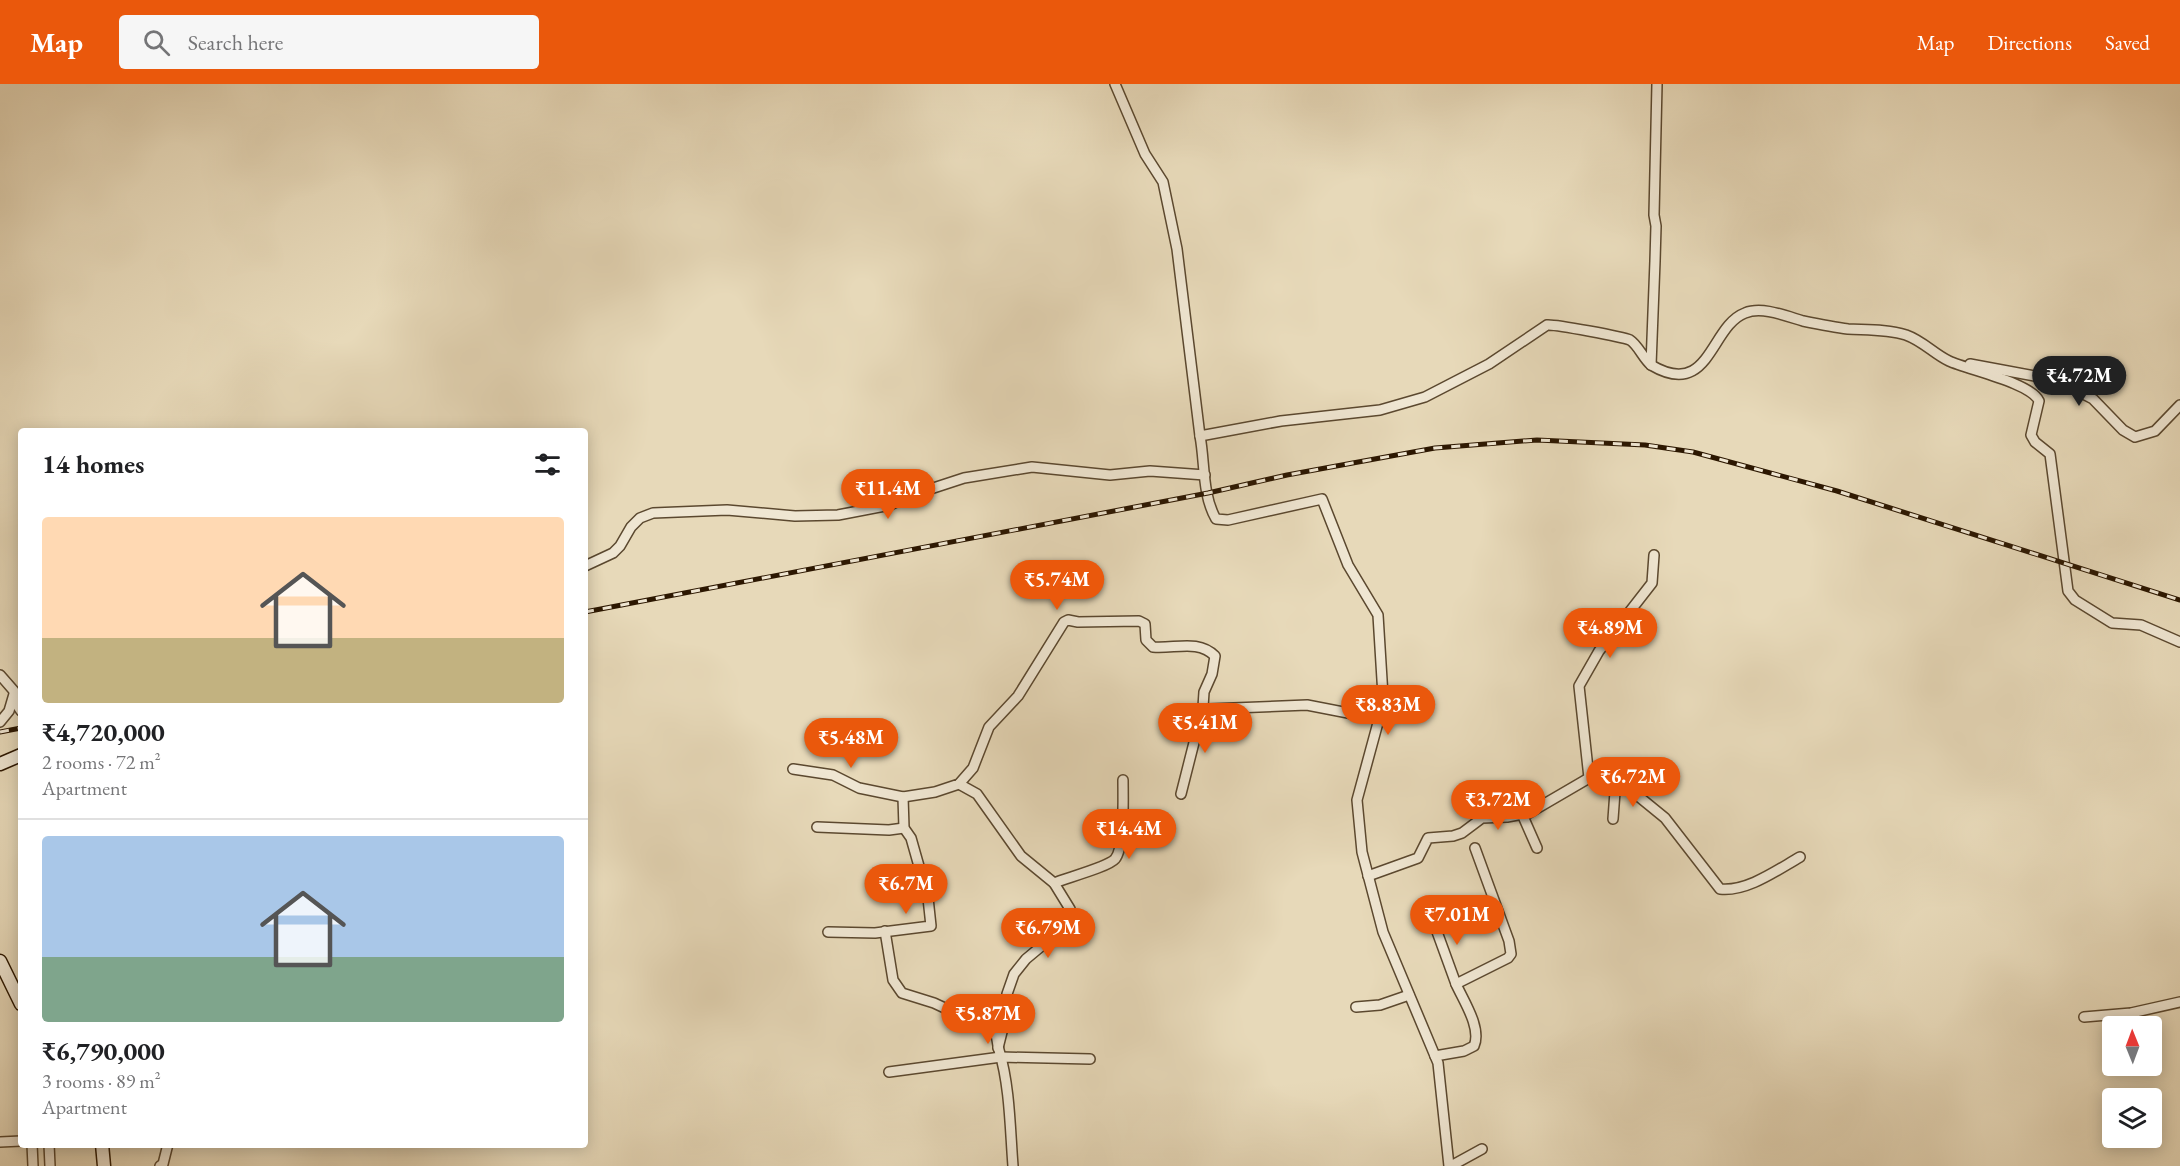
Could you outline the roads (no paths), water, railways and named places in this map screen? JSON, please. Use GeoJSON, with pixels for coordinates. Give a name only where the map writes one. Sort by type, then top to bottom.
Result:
{"type":"FeatureCollection","features":[{"type":"Feature","properties":{"kind":"main road"},"geometry":{"type":"LineString","coordinates":[[0,764],[18,755]]}},
{"type":"Feature","properties":{"kind":"main road"},"geometry":{"type":"LineString","coordinates":[[0,961],[18,998]]}},
{"type":"Feature","properties":{"kind":"main road"},"geometry":{"type":"LineString","coordinates":[[102,1148],[104,1166]]}},
{"type":"Feature","properties":{"kind":"street"},"geometry":{"type":"LineString","coordinates":[[1115,84],[1144,154],[1162,182],[1177,249],[1205,475],[1211,507],[1216,519],[1228,520],[1322,499],[1348,565],[1378,615],[1383,696],[1357,800],[1362,852],[1383,932],[1438,1063],[1450,1166],[1482,1149]]}},
{"type":"Feature","properties":{"kind":"street"},"geometry":{"type":"LineString","coordinates":[[1651,365],[1656,226],[1654,215],[1657,84]]}},
{"type":"Feature","properties":{"kind":"street"},"geometry":{"type":"LineString","coordinates":[[1200,436],[1324,415],[1380,410],[1425,397],[1489,364],[1547,324],[1558,324],[1572,329],[1630,340],[1651,365],[1661,371],[1675,373],[1695,369],[1707,360],[1730,326],[1746,312],[1775,313],[1821,325],[1901,334],[1923,343],[1947,360],[2016,384],[2037,397],[2039,401],[2031,435],[2035,442],[2050,454],[2068,591],[2075,600],[2112,622],[2141,625],[2180,642]]}},
{"type":"Feature","properties":{"kind":"street"},"geometry":{"type":"LineString","coordinates":[[1947,360],[2056,380],[2092,399],[2123,430],[2135,437],[2155,431],[2180,405]]}},
{"type":"Feature","properties":{"kind":"street"},"geometry":{"type":"LineString","coordinates":[[1957,364],[1970,364]]}},
{"type":"Feature","properties":{"kind":"street"},"geometry":{"type":"LineString","coordinates":[[588,565],[613,553],[640,518],[653,513],[727,510],[795,516],[838,515],[890,505],[909,496],[964,478],[1000,474],[1032,467],[1110,475],[1150,471],[1205,475]]}},
{"type":"Feature","properties":{"kind":"street"},"geometry":{"type":"LineString","coordinates":[[1589,778],[1578,686],[1599,651],[1652,584],[1654,555]]}},
{"type":"Feature","properties":{"kind":"street"},"geometry":{"type":"LineString","coordinates":[[793,769],[833,775],[859,788],[903,797],[935,792],[959,784],[973,768],[989,727],[1017,696],[1062,625],[1068,620],[1078,622],[1139,621],[1145,624],[1146,640],[1153,647],[1198,646],[1207,648],[1215,656],[1212,674],[1204,692],[1203,707],[1181,794]]}},
{"type":"Feature","properties":{"kind":"street"},"geometry":{"type":"LineString","coordinates":[[0,675],[14,692],[18,702]]}},
{"type":"Feature","properties":{"kind":"street"},"geometry":{"type":"LineString","coordinates":[[0,722],[9,711],[14,692]]}},
{"type":"Feature","properties":{"kind":"street"},"geometry":{"type":"LineString","coordinates":[[1203,707],[1208,709],[1307,705],[1379,719]]}},
{"type":"Feature","properties":{"kind":"street"},"geometry":{"type":"LineString","coordinates":[[1368,876],[1418,858],[1428,838],[1462,833],[1482,818],[1522,814],[1551,801],[1589,778],[1608,771],[1665,818],[1720,889],[1731,890],[1766,877],[1800,856]]}},
{"type":"Feature","properties":{"kind":"street"},"geometry":{"type":"LineString","coordinates":[[1612,819],[1616,778]]}},
{"type":"Feature","properties":{"kind":"street"},"geometry":{"type":"LineString","coordinates":[[1054,883],[1104,866],[1115,859],[1120,846],[1123,780]]}},
{"type":"Feature","properties":{"kind":"street"},"geometry":{"type":"LineString","coordinates":[[959,784],[977,794],[1021,855],[1054,883],[1070,909],[1069,918],[1062,929],[1026,959],[1014,974],[1007,994],[1000,1052]]}},
{"type":"Feature","properties":{"kind":"street"},"geometry":{"type":"LineString","coordinates":[[828,932],[875,933],[931,926],[928,898],[911,838],[904,828],[903,797]]}},
{"type":"Feature","properties":{"kind":"street"},"geometry":{"type":"LineString","coordinates":[[1522,814],[1537,848]]}},
{"type":"Feature","properties":{"kind":"street"},"geometry":{"type":"LineString","coordinates":[[817,827],[889,830],[904,828]]}},
{"type":"Feature","properties":{"kind":"street"},"geometry":{"type":"LineString","coordinates":[[1456,984],[1508,958],[1511,954],[1509,941],[1475,848]]}},
{"type":"Feature","properties":{"kind":"street"},"geometry":{"type":"LineString","coordinates":[[1432,918],[1456,984],[1474,1024],[1477,1040],[1474,1046],[1464,1051],[1435,1056]]}},
{"type":"Feature","properties":{"kind":"street"},"geometry":{"type":"LineString","coordinates":[[885,931],[893,980],[902,993],[950,1010],[960,1020],[978,1025],[991,1025],[996,1030],[1005,1066],[1013,1166]]}},
{"type":"Feature","properties":{"kind":"street"},"geometry":{"type":"LineString","coordinates":[[1356,1007],[1380,1005],[1409,994]]}},
{"type":"Feature","properties":{"kind":"street"},"geometry":{"type":"LineString","coordinates":[[2084,1017],[2131,1014],[2180,1002]]}},
{"type":"Feature","properties":{"kind":"street"},"geometry":{"type":"LineString","coordinates":[[890,1072],[1000,1052],[1090,1059]]}},
{"type":"Feature","properties":{"kind":"street"},"geometry":{"type":"LineString","coordinates":[[0,1142],[18,1141]]}},
{"type":"Feature","properties":{"kind":"street"},"geometry":{"type":"LineString","coordinates":[[32,1148],[33,1166]]}},
{"type":"Feature","properties":{"kind":"street"},"geometry":{"type":"LineString","coordinates":[[49,1148],[50,1166]]}},
{"type":"Feature","properties":{"kind":"street"},"geometry":{"type":"LineString","coordinates":[[159,1166],[163,1164],[167,1148]]}},
{"type":"Feature","properties":{"kind":"railway"},"geometry":{"type":"LineString","coordinates":[[588,611],[1435,448],[1537,440],[1645,445],[1693,452],[1837,491],[2180,600]]}},
{"type":"Feature","properties":{"kind":"railway"},"geometry":{"type":"LineString","coordinates":[[0,732],[18,729]]}}]}
